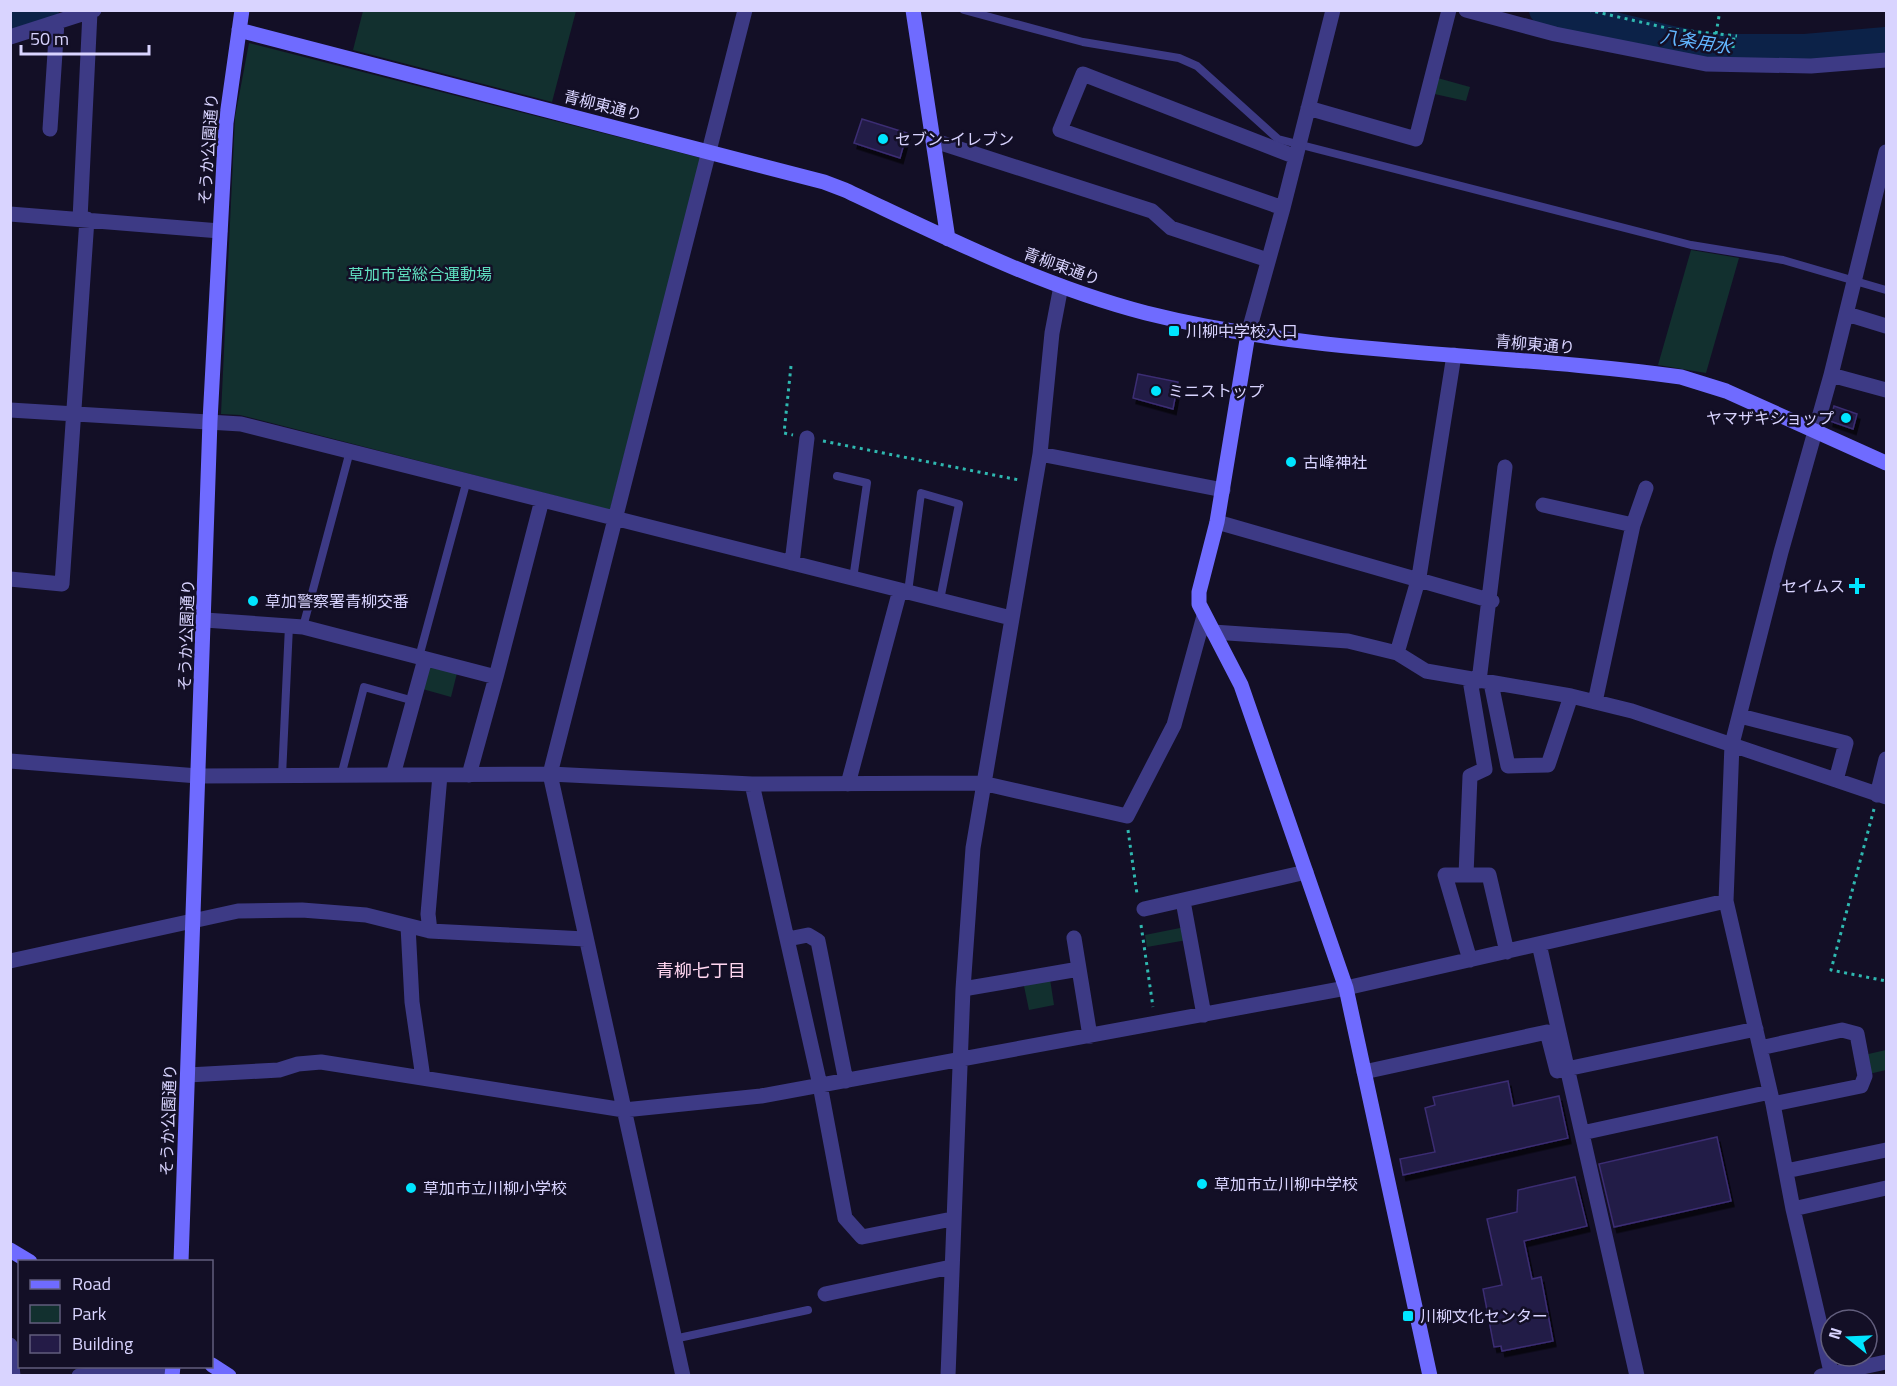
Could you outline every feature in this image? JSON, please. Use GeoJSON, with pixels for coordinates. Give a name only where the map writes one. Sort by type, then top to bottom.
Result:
{"type":"FeatureCollection","features":[{"type":"Feature","properties":{"kind":"street","name":"そうか公園通り"},"geometry":{"type":"LineString","coordinates":[[181,1260],[210,421],[226,123],[242,10]]}},
{"type":"Feature","properties":{"kind":"street"},"geometry":{"type":"LineString","coordinates":[[683,1376],[550,774],[711,152],[745,10]]}},
{"type":"Feature","properties":{"kind":"street"},"geometry":{"type":"LineString","coordinates":[[913,10],[935,141],[948,239]]}},
{"type":"Feature","properties":{"kind":"street"},"geometry":{"type":"LineString","coordinates":[[1333,10],[1283,208],[1248,334],[1217,522],[1199,592],[1204,616],[1241,685],[1346,988],[1430,1376]]}},
{"type":"Feature","properties":{"kind":"street"},"geometry":{"type":"LineString","coordinates":[[1308,108],[1416,139],[1449,10]]}},
{"type":"Feature","properties":{"kind":"street"},"geometry":{"type":"LineString","coordinates":[[1466,10],[1555,34],[1706,63],[1811,66],[1887,60]]}},
{"type":"Feature","properties":{"kind":"street"},"geometry":{"type":"LineString","coordinates":[[10,37],[92,11],[74,413],[62,584],[10,579]]}},
{"type":"Feature","properties":{"kind":"street"},"geometry":{"type":"LineString","coordinates":[[50,129],[57,22]]}},
{"type":"Feature","properties":{"kind":"street","name":"青柳東通り"},"geometry":{"type":"LineString","coordinates":[[239,30],[711,152],[845,190],[948,239],[1061,286],[1146,312],[1248,334],[1681,376],[1726,391],[1887,464]]}},
{"type":"Feature","properties":{"kind":"street"},"geometry":{"type":"LineString","coordinates":[[1283,208],[1060,130],[1083,74],[1298,150]]}},
{"type":"Feature","properties":{"kind":"street"},"geometry":{"type":"LineString","coordinates":[[935,141],[1152,211],[1172,228],[1268,260]]}},
{"type":"Feature","properties":{"kind":"street"},"geometry":{"type":"LineString","coordinates":[[1887,152],[1831,375],[1781,552],[1732,744],[1726,901],[1772,1098],[1828,1375],[1887,1362]]}},
{"type":"Feature","properties":{"kind":"street"},"geometry":{"type":"LineString","coordinates":[[10,214],[220,231]]}},
{"type":"Feature","properties":{"kind":"street"},"geometry":{"type":"LineString","coordinates":[[948,1376],[952,1219],[963,989],[973,848],[982,783],[1040,454],[1052,333],[1061,286]]}},
{"type":"Feature","properties":{"kind":"street"},"geometry":{"type":"LineString","coordinates":[[1846,314],[1887,326]]}},
{"type":"Feature","properties":{"kind":"street"},"geometry":{"type":"LineString","coordinates":[[1397,653],[1418,581],[1454,355]]}},
{"type":"Feature","properties":{"kind":"street"},"geometry":{"type":"LineString","coordinates":[[1831,375],[1887,390]]}},
{"type":"Feature","properties":{"kind":"street"},"geometry":{"type":"LineString","coordinates":[[11,414],[74,413],[241,424],[1011,618]]}},
{"type":"Feature","properties":{"kind":"street"},"geometry":{"type":"LineString","coordinates":[[792,563],[807,438]]}},
{"type":"Feature","properties":{"kind":"street"},"geometry":{"type":"LineString","coordinates":[[1040,454],[1223,490]]}},
{"type":"Feature","properties":{"kind":"street"},"geometry":{"type":"LineString","coordinates":[[1466,875],[1470,776],[1485,769],[1480,681],[1505,466]]}},
{"type":"Feature","properties":{"kind":"street"},"geometry":{"type":"LineString","coordinates":[[1595,702],[1633,525],[1647,488]]}},
{"type":"Feature","properties":{"kind":"street"},"geometry":{"type":"LineString","coordinates":[[469,775],[542,500]]}},
{"type":"Feature","properties":{"kind":"street"},"geometry":{"type":"LineString","coordinates":[[1543,506],[1633,525]]}},
{"type":"Feature","properties":{"kind":"street"},"geometry":{"type":"LineString","coordinates":[[1217,522],[1490,601]]}},
{"type":"Feature","properties":{"kind":"street"},"geometry":{"type":"LineString","coordinates":[[848,784],[904,591]]}},
{"type":"Feature","properties":{"kind":"street"},"geometry":{"type":"LineString","coordinates":[[10,761],[198,776],[550,774],[752,784],[982,783],[1127,816],[1174,724],[1204,616]]}},
{"type":"Feature","properties":{"kind":"street"},"geometry":{"type":"LineString","coordinates":[[204,620],[296,626],[496,677]]}},
{"type":"Feature","properties":{"kind":"street"},"geometry":{"type":"LineString","coordinates":[[1213,632],[1348,641],[1397,653],[1426,670],[1571,696],[1632,711],[1882,796],[1887,759]]}},
{"type":"Feature","properties":{"kind":"street"},"geometry":{"type":"LineString","coordinates":[[393,775],[414,700],[422,658]]}},
{"type":"Feature","properties":{"kind":"street"},"geometry":{"type":"LineString","coordinates":[[1480,681],[1508,766],[1548,765],[1571,696]]}},
{"type":"Feature","properties":{"kind":"street"},"geometry":{"type":"LineString","coordinates":[[1740,716],[1846,743],[1836,780]]}},
{"type":"Feature","properties":{"kind":"street"},"geometry":{"type":"LineString","coordinates":[[429,931],[428,914],[440,775]]}},
{"type":"Feature","properties":{"kind":"street"},"geometry":{"type":"LineString","coordinates":[[752,784],[820,1085],[845,1218],[862,1237],[952,1219]]}},
{"type":"Feature","properties":{"kind":"street"},"geometry":{"type":"LineString","coordinates":[[1144,909],[1306,872]]}},
{"type":"Feature","properties":{"kind":"street"},"geometry":{"type":"LineString","coordinates":[[1470,960],[1445,875],[1490,875],[1507,952]]}},
{"type":"Feature","properties":{"kind":"street"},"geometry":{"type":"LineString","coordinates":[[1183,901],[1204,1015]]}},
{"type":"Feature","properties":{"kind":"street"},"geometry":{"type":"LineString","coordinates":[[188,1075],[279,1070],[298,1064],[321,1062],[624,1110],[762,1096],[1346,988],[1726,901]]}},
{"type":"Feature","properties":{"kind":"street"},"geometry":{"type":"LineString","coordinates":[[10,961],[237,911],[302,910],[366,915],[429,931],[585,939]]}},
{"type":"Feature","properties":{"kind":"street"},"geometry":{"type":"LineString","coordinates":[[408,926],[412,1002],[423,1078]]}},
{"type":"Feature","properties":{"kind":"street"},"geometry":{"type":"LineString","coordinates":[[788,939],[808,935],[818,941],[846,1081]]}},
{"type":"Feature","properties":{"kind":"street"},"geometry":{"type":"LineString","coordinates":[[1074,938],[1090,1036]]}},
{"type":"Feature","properties":{"kind":"street"},"geometry":{"type":"LineString","coordinates":[[1539,944],[1636,1376]]}},
{"type":"Feature","properties":{"kind":"street"},"geometry":{"type":"LineString","coordinates":[[963,989],[1080,969]]}},
{"type":"Feature","properties":{"kind":"street"},"geometry":{"type":"LineString","coordinates":[[1364,1071],[1547,1032],[1557,1071],[1756,1029]]}},
{"type":"Feature","properties":{"kind":"street"},"geometry":{"type":"LineString","coordinates":[[1582,1133],[1772,1098],[1861,1086],[1865,1076],[1857,1034],[1842,1030],[1760,1048]]}},
{"type":"Feature","properties":{"kind":"street"},"geometry":{"type":"LineString","coordinates":[[1786,1171],[1887,1150]]}},
{"type":"Feature","properties":{"kind":"street"},"geometry":{"type":"LineString","coordinates":[[1793,1209],[1887,1188]]}},
{"type":"Feature","properties":{"kind":"street"},"geometry":{"type":"LineString","coordinates":[[10,1250],[27,1260]]}},
{"type":"Feature","properties":{"kind":"street"},"geometry":{"type":"LineString","coordinates":[[825,1294],[951,1267]]}},
{"type":"Feature","properties":{"kind":"street"},"geometry":{"type":"LineString","coordinates":[[10,1345],[13,1376]]}},
{"type":"Feature","properties":{"kind":"street"},"geometry":{"type":"LineString","coordinates":[[213,1366],[229,1376]]}},
{"type":"Feature","properties":{"kind":"street"},"geometry":{"type":"LineString","coordinates":[[79,1376],[172,1370]]}},
{"type":"Feature","properties":{"kind":"lane"},"geometry":{"type":"LineString","coordinates":[[964,10],[1083,42],[1179,58],[1197,66],[1278,139],[1298,150],[1691,245],[1783,260],[1887,291]]}},
{"type":"Feature","properties":{"kind":"lane"},"geometry":{"type":"LineString","coordinates":[[282,776],[296,626],[350,450]]}},
{"type":"Feature","properties":{"kind":"lane"},"geometry":{"type":"LineString","coordinates":[[837,476],[867,483],[853,579]]}},
{"type":"Feature","properties":{"kind":"lane"},"geometry":{"type":"LineString","coordinates":[[422,658],[467,480]]}},
{"type":"Feature","properties":{"kind":"lane"},"geometry":{"type":"LineString","coordinates":[[904,591],[921,493],[959,504],[940,600]]}},
{"type":"Feature","properties":{"kind":"lane"},"geometry":{"type":"LineString","coordinates":[[341,776],[364,687],[414,700]]}},
{"type":"Feature","properties":{"kind":"lane"},"geometry":{"type":"LineString","coordinates":[[674,1339],[808,1310]]}},
{"type":"Feature","properties":{"kind":"path"},"geometry":{"type":"LineString","coordinates":[[1588,10],[1671,29],[1737,36]]}},
{"type":"Feature","properties":{"kind":"path"},"geometry":{"type":"LineString","coordinates":[[1716,34],[1720,10]]}},
{"type":"Feature","properties":{"kind":"path"},"geometry":{"type":"LineString","coordinates":[[791,366],[784,433],[1035,483]]}},
{"type":"Feature","properties":{"kind":"path"},"geometry":{"type":"LineString","coordinates":[[1882,796],[1831,970],[1887,981]]}},
{"type":"Feature","properties":{"kind":"green space"},"geometry":{"type":"Polygon","coordinates":[[[363,10],[576,11],[552,102],[353,50],[363,10]]]}},
{"type":"Feature","properties":{"kind":"green space","name":"草加市営総合運動場"},"geometry":{"type":"Polygon","coordinates":[[[249,43],[701,158],[610,510],[240,415],[221,414],[235,117],[249,43]]]}},
{"type":"Feature","properties":{"kind":"green space"},"geometry":{"type":"Polygon","coordinates":[[[1434,77],[1470,87],[1466,101],[1430,93],[1434,77]]]}},
{"type":"Feature","properties":{"kind":"green space"},"geometry":{"type":"Polygon","coordinates":[[[1691,250],[1739,258],[1706,373],[1658,365],[1691,250]]]}},
{"type":"Feature","properties":{"kind":"green space"},"geometry":{"type":"Polygon","coordinates":[[[426,660],[458,669],[451,697],[419,688],[426,660]]]}},
{"type":"Feature","properties":{"kind":"green space"},"geometry":{"type":"Polygon","coordinates":[[[1185,927],[1187,940],[1147,947],[1145,935],[1185,927]]]}},
{"type":"Feature","properties":{"kind":"green space"},"geometry":{"type":"Polygon","coordinates":[[[1050,979],[1054,1005],[1029,1010],[1024,986],[1050,979]]]}},
{"type":"Feature","properties":{"kind":"green space"},"geometry":{"type":"Polygon","coordinates":[[[1886,1050],[1886,1070],[1869,1074],[1864,1055],[1886,1050]]]}},
{"type":"Feature","properties":{"kind":"building"},"geometry":{"type":"Polygon","coordinates":[[[862,119],[907,133],[900,158],[854,143],[862,119]]]}},
{"type":"Feature","properties":{"kind":"building"},"geometry":{"type":"Polygon","coordinates":[[[1138,374],[1178,382],[1173,409],[1133,398],[1138,374]]]}},
{"type":"Feature","properties":{"kind":"building"},"geometry":{"type":"Polygon","coordinates":[[[1834,406],[1857,414],[1853,429],[1830,421],[1834,406]]]}},
{"type":"Feature","properties":{"kind":"building"},"geometry":{"type":"Polygon","coordinates":[[[1508,1081],[1513,1106],[1559,1096],[1568,1138],[1403,1175],[1400,1159],[1435,1152],[1425,1108],[1435,1105],[1433,1097],[1508,1081]]]}},
{"type":"Feature","properties":{"kind":"building"},"geometry":{"type":"Polygon","coordinates":[[[1717,1137],[1731,1201],[1614,1227],[1599,1164],[1717,1137]]]}},
{"type":"Feature","properties":{"kind":"building"},"geometry":{"type":"Polygon","coordinates":[[[1575,1177],[1587,1226],[1524,1241],[1532,1279],[1541,1277],[1553,1341],[1502,1351],[1501,1346],[1494,1347],[1483,1289],[1502,1285],[1487,1219],[1517,1212],[1518,1190],[1575,1177]]]}},
{"type":"Feature","properties":{"kind":"waterway","name":"八条用水"},"geometry":{"type":"LineString","coordinates":[[10,22],[44,10]]}},
{"type":"Feature","properties":{"kind":"waterway","name":"八条用水"},"geometry":{"type":"LineString","coordinates":[[1544,10],[1715,49],[1805,49],[1886,42]]}},
{"type":"Feature","properties":{"kind":"place","name":"セブン-イレブン"},"geometry":{"type":"Point","coordinates":[883,139]}},
{"type":"Feature","properties":{"kind":"place","name":"川柳中学校入口"},"geometry":{"type":"Point","coordinates":[1174,331]}},
{"type":"Feature","properties":{"kind":"place","name":"ミニストップ"},"geometry":{"type":"Point","coordinates":[1156,391]}},
{"type":"Feature","properties":{"kind":"place","name":"ヤマザキショップ"},"geometry":{"type":"Point","coordinates":[1846,418]}},
{"type":"Feature","properties":{"kind":"place","name":"古峰神社"},"geometry":{"type":"Point","coordinates":[1291,462]}},
{"type":"Feature","properties":{"kind":"place","name":"セイムス"},"geometry":{"type":"Point","coordinates":[1857,586]}},
{"type":"Feature","properties":{"kind":"place","name":"草加警察署青柳交番"},"geometry":{"type":"Point","coordinates":[253,601]}},
{"type":"Feature","properties":{"kind":"place","name":"草加市立川柳中学校"},"geometry":{"type":"Point","coordinates":[1202,1184]}},
{"type":"Feature","properties":{"kind":"place","name":"草加市立川柳小学校"},"geometry":{"type":"Point","coordinates":[411,1188]}},
{"type":"Feature","properties":{"kind":"place","name":"川柳文化センター"},"geometry":{"type":"Point","coordinates":[1408,1316]}},
{"type":"Feature","properties":{"kind":"district","name":"青柳七丁目"},"geometry":{"type":"Point","coordinates":[701,971]}}]}
